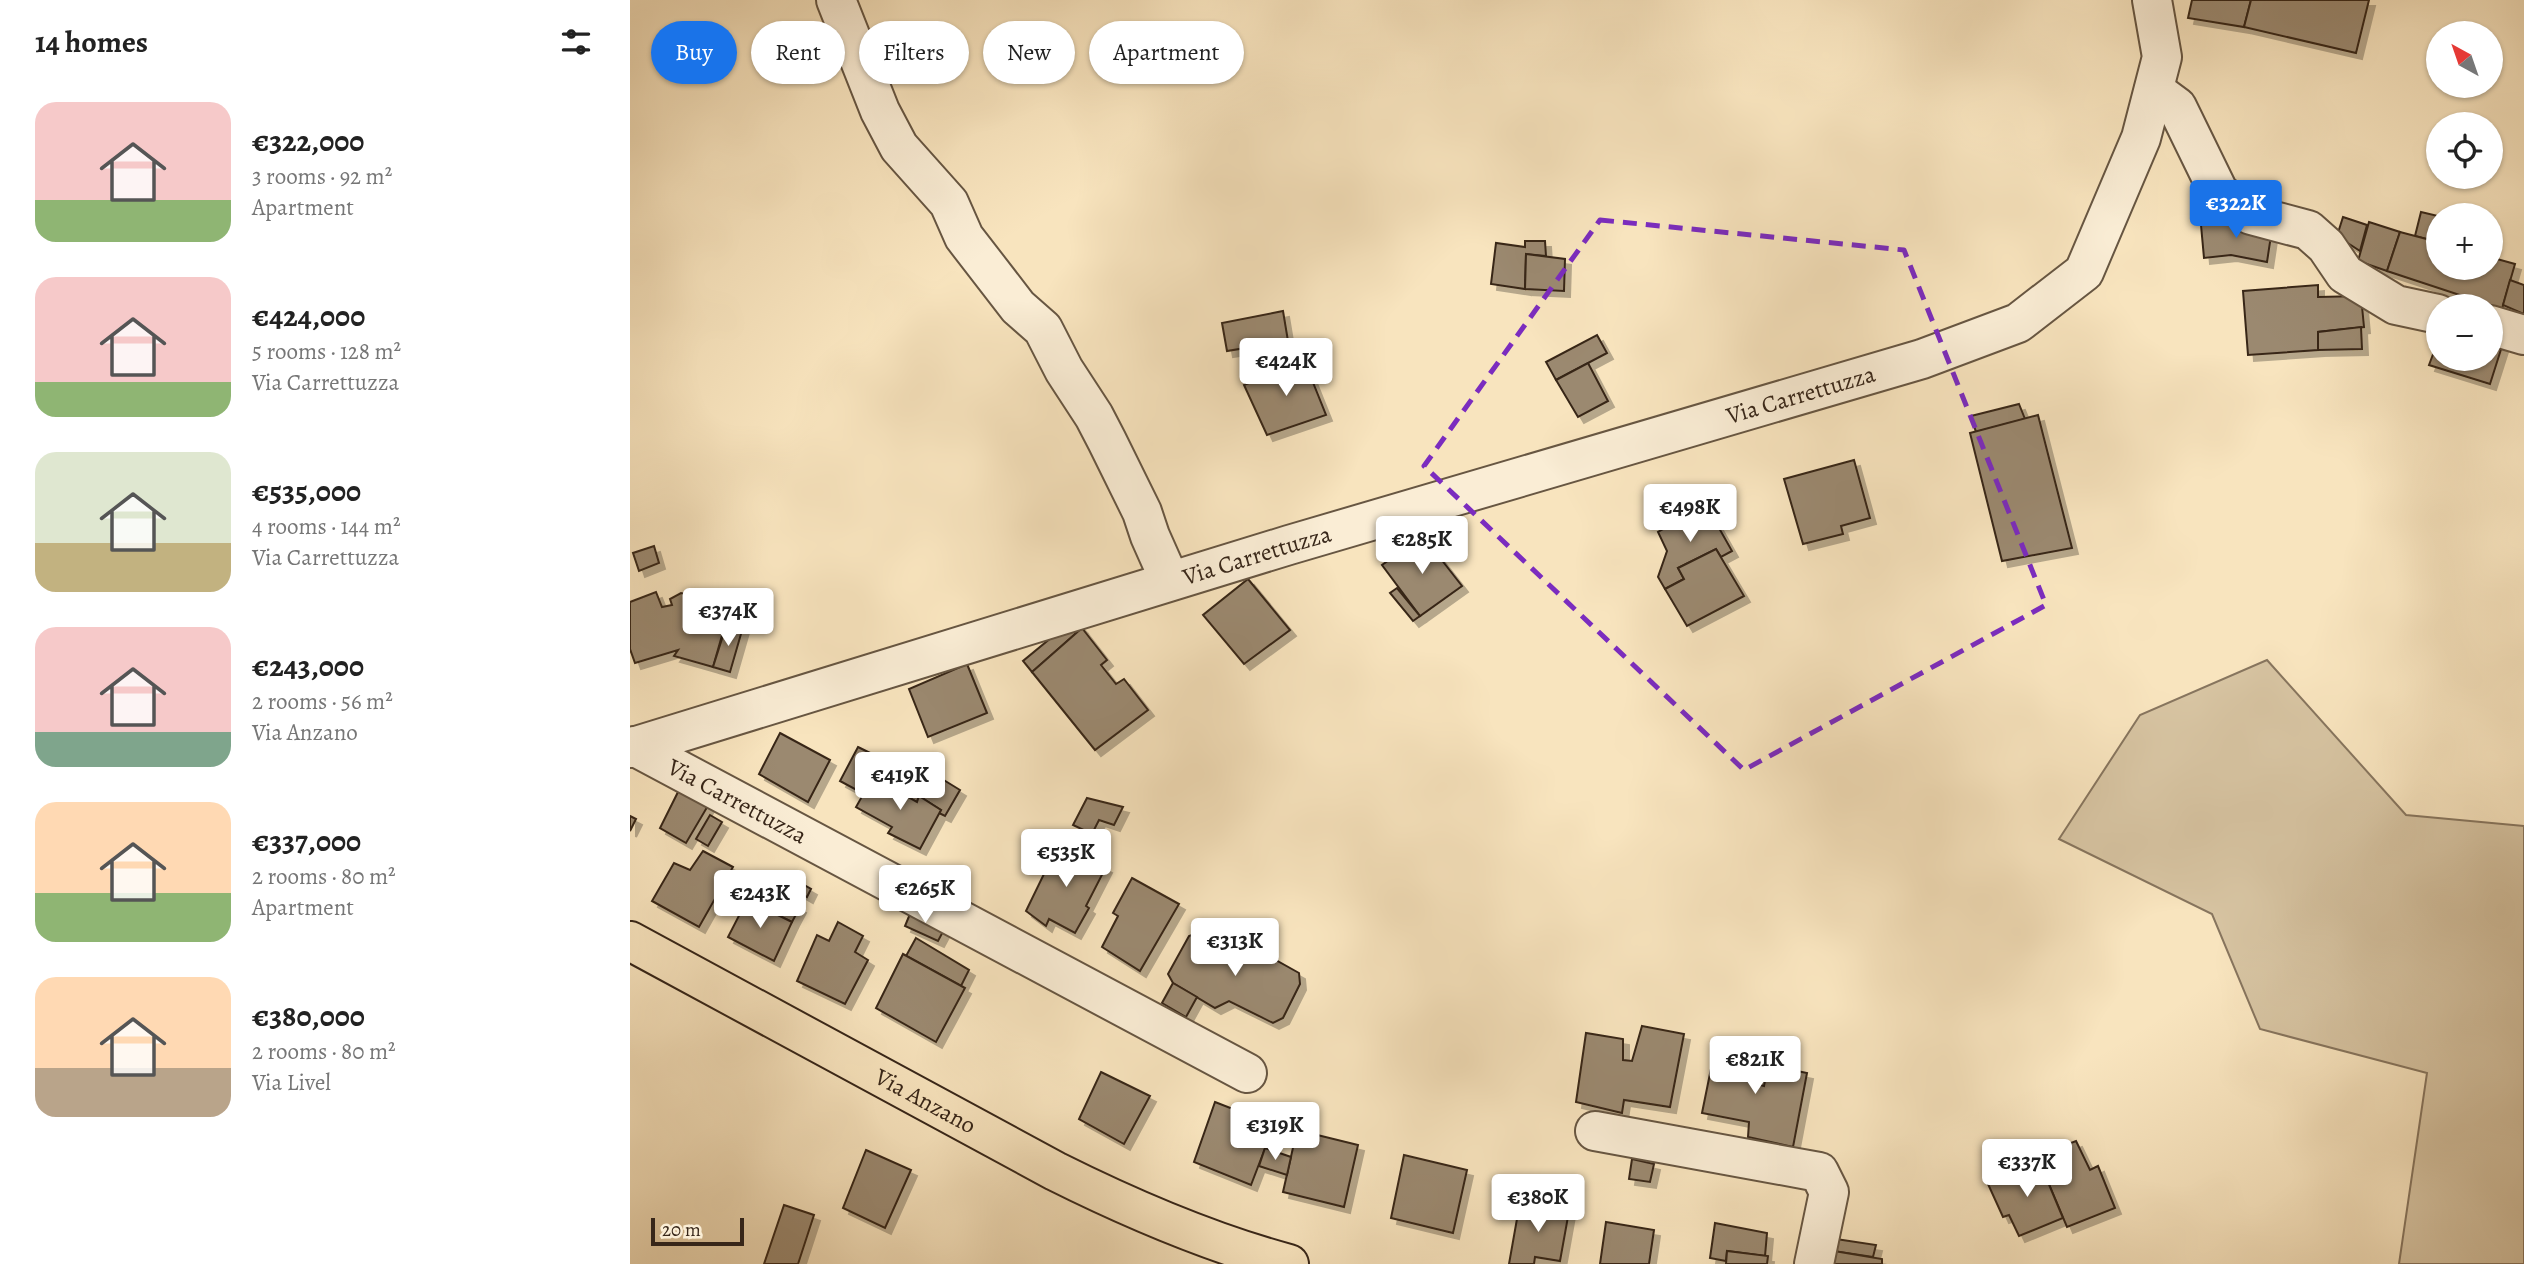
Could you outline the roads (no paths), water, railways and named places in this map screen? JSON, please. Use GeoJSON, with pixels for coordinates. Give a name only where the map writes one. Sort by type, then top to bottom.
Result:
{"type":"FeatureCollection","features":[{"type":"Feature","properties":{"kind":"main road","name":"Via Anzano"},"geometry":{"type":"LineString","coordinates":[[630,941],[1055,1171],[1226,1255],[1290,1264]]}},
{"type":"Feature","properties":{"kind":"street"},"geometry":{"type":"LineString","coordinates":[[836,0],[880,111],[899,147],[948,203],[964,237],[1018,307],[1043,329],[1064,370],[1107,441],[1142,512],[1170,581]]}},
{"type":"Feature","properties":{"kind":"street","name":"Via Carrettuzza"},"geometry":{"type":"LineString","coordinates":[[632,747],[1170,581],[1922,359],[2018,323],[2084,272],[2141,138],[2162,57],[2152,0]]}},
{"type":"Feature","properties":{"kind":"street"},"geometry":{"type":"LineString","coordinates":[[2154,90],[2177,107],[2219,193],[2251,215],[2308,230],[2326,246],[2345,274],[2396,305],[2426,311]]}},
{"type":"Feature","properties":{"kind":"street"},"geometry":{"type":"LineString","coordinates":[[2503,329],[2524,335]]}},
{"type":"Feature","properties":{"kind":"street","name":"Via Carrettuzza"},"geometry":{"type":"LineString","coordinates":[[632,747],[1247,1073]]}},
{"type":"Feature","properties":{"kind":"street"},"geometry":{"type":"LineString","coordinates":[[1595,1131],[1819,1172],[1829,1192],[1814,1264]]}}]}
